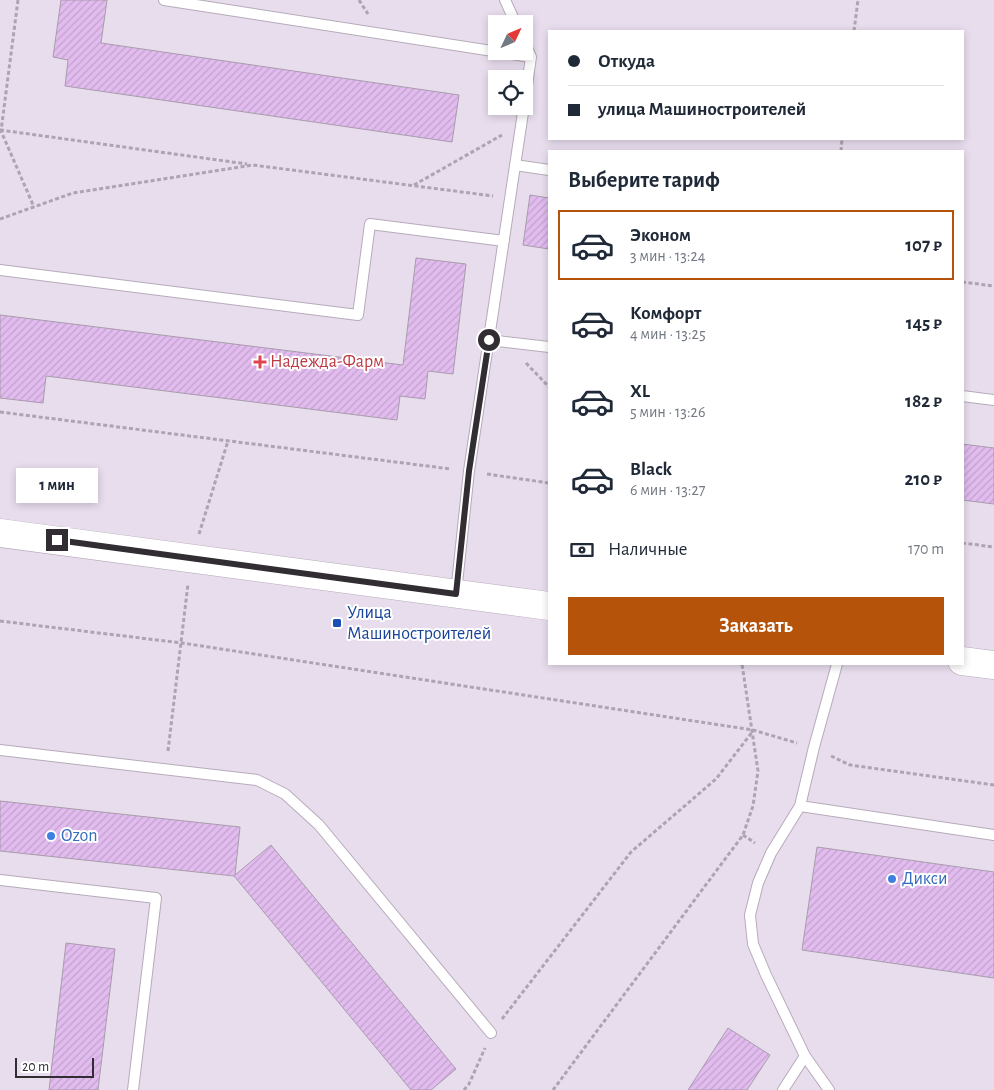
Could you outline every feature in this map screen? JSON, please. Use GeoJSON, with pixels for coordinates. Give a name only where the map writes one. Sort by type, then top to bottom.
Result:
{"type":"FeatureCollection","features":[{"type":"Feature","properties":{"kind":"main road"},"geometry":{"type":"LineString","coordinates":[[0,532],[548,606]]}},
{"type":"Feature","properties":{"kind":"main road"},"geometry":{"type":"LineString","coordinates":[[964,661],[994,665]]}},
{"type":"Feature","properties":{"kind":"lane"},"geometry":{"type":"LineString","coordinates":[[164,0],[488,50]]}},
{"type":"Feature","properties":{"kind":"lane"},"geometry":{"type":"LineString","coordinates":[[505,0],[512,15]]}},
{"type":"Feature","properties":{"kind":"lane"},"geometry":{"type":"LineString","coordinates":[[456,594],[469,471],[522,115]]}},
{"type":"Feature","properties":{"kind":"lane"},"geometry":{"type":"LineString","coordinates":[[515,165],[548,170]]}},
{"type":"Feature","properties":{"kind":"lane"},"geometry":{"type":"LineString","coordinates":[[0,270],[358,315],[370,224],[504,241]]}},
{"type":"Feature","properties":{"kind":"lane"},"geometry":{"type":"LineString","coordinates":[[489,340],[548,348]]}},
{"type":"Feature","properties":{"kind":"lane"},"geometry":{"type":"LineString","coordinates":[[964,396],[994,400]]}},
{"type":"Feature","properties":{"kind":"lane"},"geometry":{"type":"LineString","coordinates":[[829,1090],[805,1056],[753,944],[750,915],[758,883],[771,853],[800,806],[837,665]]}},
{"type":"Feature","properties":{"kind":"lane"},"geometry":{"type":"LineString","coordinates":[[0,750],[257,780],[285,794],[319,824],[491,1033]]}},
{"type":"Feature","properties":{"kind":"lane"},"geometry":{"type":"LineString","coordinates":[[800,806],[994,835]]}},
{"type":"Feature","properties":{"kind":"lane"},"geometry":{"type":"LineString","coordinates":[[0,880],[156,898],[133,1090]]}},
{"type":"Feature","properties":{"kind":"lane"},"geometry":{"type":"LineString","coordinates":[[783,1090],[805,1056]]}},
{"type":"Feature","properties":{"kind":"path"},"geometry":{"type":"LineString","coordinates":[[18,0],[0,130],[34,207]]}},
{"type":"Feature","properties":{"kind":"path"},"geometry":{"type":"LineString","coordinates":[[854,30],[858,0]]}},
{"type":"Feature","properties":{"kind":"path"},"geometry":{"type":"LineString","coordinates":[[413,186],[521,124]]}},
{"type":"Feature","properties":{"kind":"path"},"geometry":{"type":"LineString","coordinates":[[0,130],[510,198]]}},
{"type":"Feature","properties":{"kind":"path"},"geometry":{"type":"LineString","coordinates":[[0,219],[72,193],[253,164]]}},
{"type":"Feature","properties":{"kind":"path"},"geometry":{"type":"LineString","coordinates":[[964,282],[994,286]]}},
{"type":"Feature","properties":{"kind":"path"},"geometry":{"type":"LineString","coordinates":[[510,343],[529,368],[548,386]]}},
{"type":"Feature","properties":{"kind":"path"},"geometry":{"type":"LineString","coordinates":[[0,412],[469,471],[548,483]]}},
{"type":"Feature","properties":{"kind":"path"},"geometry":{"type":"LineString","coordinates":[[166,770],[191,558],[228,441]]}},
{"type":"Feature","properties":{"kind":"path"},"geometry":{"type":"LineString","coordinates":[[964,543],[994,547]]}},
{"type":"Feature","properties":{"kind":"path"},"geometry":{"type":"LineString","coordinates":[[0,621],[182,643],[754,730],[814,747],[850,765],[994,785]]}},
{"type":"Feature","properties":{"kind":"path"},"geometry":{"type":"LineString","coordinates":[[553,1090],[743,835],[753,806],[758,771],[754,730],[742,665]]}},
{"type":"Feature","properties":{"kind":"path"},"geometry":{"type":"LineString","coordinates":[[464,1090],[469,1084],[491,1033],[631,852],[716,779],[754,730]]}},
{"type":"Feature","properties":{"kind":"building"},"geometry":{"type":"Polygon","coordinates":[[[61,0],[107,0],[101,43],[459,95],[452,142],[65,86],[68,60],[53,57],[61,0]]]}},
{"type":"Feature","properties":{"kind":"building"},"geometry":{"type":"Polygon","coordinates":[[[530,195],[548,198],[548,249],[523,245],[530,195]]]}},
{"type":"Feature","properties":{"kind":"building"},"geometry":{"type":"Polygon","coordinates":[[[416,258],[466,264],[453,374],[428,371],[425,399],[400,396],[397,420],[46,376],[43,403],[0,398],[0,315],[403,365],[416,258]]]}},
{"type":"Feature","properties":{"kind":"building"},"geometry":{"type":"Polygon","coordinates":[[[964,444],[994,448],[994,504],[964,500],[964,444]]]}},
{"type":"Feature","properties":{"kind":"building"},"geometry":{"type":"Polygon","coordinates":[[[0,801],[240,827],[235,875],[271,845],[456,1069],[431,1090],[411,1090],[234,876],[0,851],[0,801]]]}},
{"type":"Feature","properties":{"kind":"building"},"geometry":{"type":"Polygon","coordinates":[[[817,847],[994,872],[994,978],[802,950],[817,847]]]}},
{"type":"Feature","properties":{"kind":"building"},"geometry":{"type":"Polygon","coordinates":[[[66,943],[115,949],[98,1090],[49,1090],[66,943]]]}},
{"type":"Feature","properties":{"kind":"building"},"geometry":{"type":"Polygon","coordinates":[[[728,1028],[770,1055],[747,1090],[688,1090],[728,1028]]]}},
{"type":"Feature","properties":{"kind":"place","name":"Надежда-Фарм"},"geometry":{"type":"Point","coordinates":[260,362]}},
{"type":"Feature","properties":{"kind":"place","name":"Улица Машиностроителей"},"geometry":{"type":"Point","coordinates":[337,623]}},
{"type":"Feature","properties":{"kind":"place","name":"Ozon"},"geometry":{"type":"Point","coordinates":[51,836]}},
{"type":"Feature","properties":{"kind":"place","name":"Дикси"},"geometry":{"type":"Point","coordinates":[892,879]}},
{"type":"Feature","properties":{"kind":"route"},"geometry":{"type":"LineString","coordinates":[[57,540],[456,594],[469,471],[489,340]]}}]}
